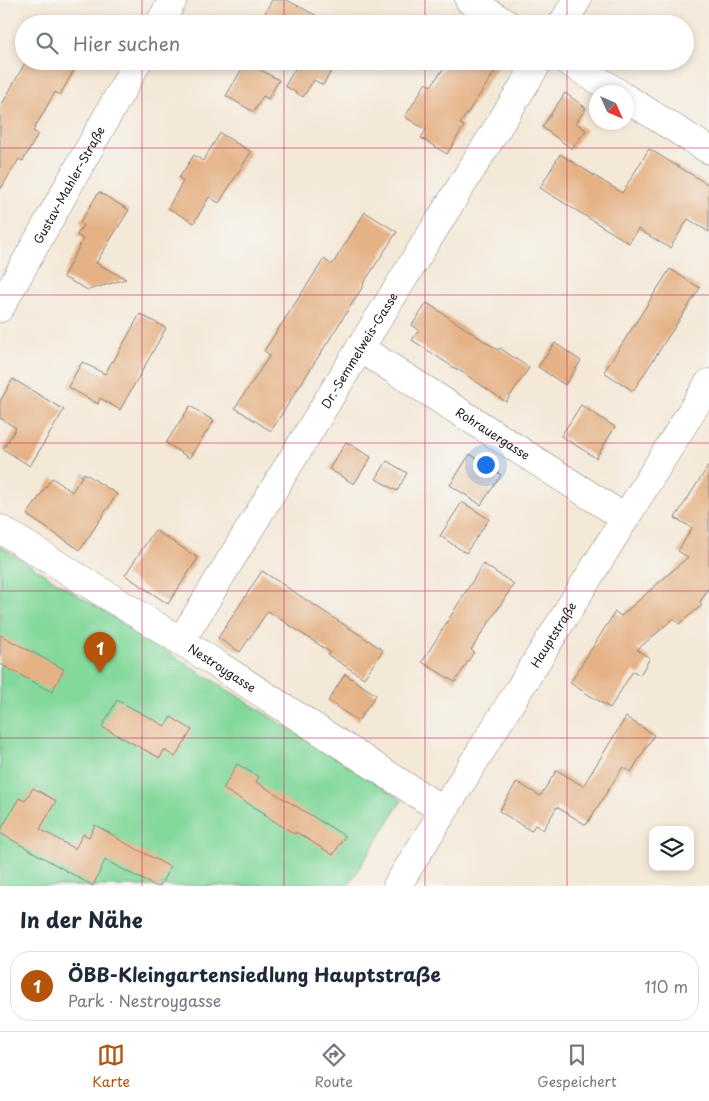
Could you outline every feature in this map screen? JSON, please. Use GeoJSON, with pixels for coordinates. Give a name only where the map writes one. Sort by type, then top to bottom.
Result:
{"type":"FeatureCollection","features":[{"type":"Feature","properties":{"kind":"street"},"geometry":{"type":"LineString","coordinates":[[164,15],[173,0]]}},
{"type":"Feature","properties":{"kind":"street"},"geometry":{"type":"LineString","coordinates":[[469,0],[493,15]]}},
{"type":"Feature","properties":{"kind":"street"},"geometry":{"type":"LineString","coordinates":[[568,15],[577,0]]}},
{"type":"Feature","properties":{"kind":"street","name":"Gustav-Mahler-Straße"},"geometry":{"type":"LineString","coordinates":[[0,308],[133,70]]}},
{"type":"Feature","properties":{"kind":"street","name":"Dr.-Semmelweis-Gasse"},"geometry":{"type":"LineString","coordinates":[[181,641],[360,348],[533,70]]}},
{"type":"Feature","properties":{"kind":"street"},"geometry":{"type":"LineString","coordinates":[[582,70],[606,85]]}},
{"type":"Feature","properties":{"kind":"street"},"geometry":{"type":"LineString","coordinates":[[634,103],[709,150]]}},
{"type":"Feature","properties":{"kind":"street","name":"Rohrauergasse"},"geometry":{"type":"LineString","coordinates":[[360,348],[625,518]]}},
{"type":"Feature","properties":{"kind":"street","name":"Hauptstraße"},"geometry":{"type":"LineString","coordinates":[[397,886],[709,384]]}},
{"type":"Feature","properties":{"kind":"street","name":"Nestroygasse"},"geometry":{"type":"LineString","coordinates":[[0,529],[181,641],[444,811]]}},
{"type":"Feature","properties":{"kind":"green space"},"geometry":{"type":"Polygon","coordinates":[[[0,546],[402,800],[348,886],[0,886],[0,546]]]}},
{"type":"Feature","properties":{"kind":"building"},"geometry":{"type":"Polygon","coordinates":[[[272,0],[287,0],[315,15],[264,15],[272,0]]]}},
{"type":"Feature","properties":{"kind":"building"},"geometry":{"type":"Polygon","coordinates":[[[21,70],[74,70],[60,95],[55,92],[33,131],[38,134],[23,161],[19,159],[0,190],[0,108],[21,70]]]}},
{"type":"Feature","properties":{"kind":"building"},"geometry":{"type":"Polygon","coordinates":[[[241,70],[261,70],[279,80],[268,99],[263,96],[254,112],[226,96],[241,70]]]}},
{"type":"Feature","properties":{"kind":"building"},"geometry":{"type":"Polygon","coordinates":[[[294,70],[332,70],[323,85],[314,80],[303,97],[285,86],[294,70]]]}},
{"type":"Feature","properties":{"kind":"building"},"geometry":{"type":"Polygon","coordinates":[[[443,70],[496,70],[460,124],[464,126],[447,154],[421,138],[426,130],[405,117],[426,83],[431,86],[443,70]]]}},
{"type":"Feature","properties":{"kind":"building"},"geometry":{"type":"Polygon","coordinates":[[[565,93],[586,108],[576,123],[586,130],[572,149],[542,127],[565,93]]]}},
{"type":"Feature","properties":{"kind":"building"},"geometry":{"type":"Polygon","coordinates":[[[220,133],[251,152],[219,203],[209,197],[194,223],[168,208],[183,181],[179,178],[194,155],[203,161],[220,133]]]}},
{"type":"Feature","properties":{"kind":"building"},"geometry":{"type":"Polygon","coordinates":[[[649,149],[709,185],[709,232],[688,219],[670,248],[638,229],[629,243],[540,188],[560,154],[622,193],[649,149]]]}},
{"type":"Feature","properties":{"kind":"building"},"geometry":{"type":"Polygon","coordinates":[[[99,192],[129,210],[96,263],[126,279],[88,290],[63,277],[83,239],[77,235],[83,225],[80,222],[99,192]]]}},
{"type":"Feature","properties":{"kind":"building"},"geometry":{"type":"Polygon","coordinates":[[[365,212],[397,232],[271,431],[235,408],[270,355],[264,351],[324,259],[332,265],[365,212]]]}},
{"type":"Feature","properties":{"kind":"building"},"geometry":{"type":"Polygon","coordinates":[[[670,269],[700,288],[633,391],[604,372],[670,269]]]}},
{"type":"Feature","properties":{"kind":"building"},"geometry":{"type":"Polygon","coordinates":[[[427,303],[529,368],[506,402],[412,340],[419,330],[412,325],[427,303]]]}},
{"type":"Feature","properties":{"kind":"building"},"geometry":{"type":"Polygon","coordinates":[[[140,314],[166,328],[120,410],[100,398],[98,404],[68,387],[82,362],[105,374],[140,314]]]}},
{"type":"Feature","properties":{"kind":"building"},"geometry":{"type":"Polygon","coordinates":[[[555,343],[581,361],[565,385],[538,367],[555,343]]]}},
{"type":"Feature","properties":{"kind":"building"},"geometry":{"type":"Polygon","coordinates":[[[13,379],[64,410],[30,466],[3,449],[16,428],[0,418],[0,401],[13,379]]]}},
{"type":"Feature","properties":{"kind":"building"},"geometry":{"type":"Polygon","coordinates":[[[581,405],[615,427],[596,458],[561,436],[581,405]]]}},
{"type":"Feature","properties":{"kind":"building"},"geometry":{"type":"Polygon","coordinates":[[[190,406],[214,421],[189,458],[166,443],[190,406]]]}},
{"type":"Feature","properties":{"kind":"building"},"geometry":{"type":"Polygon","coordinates":[[[346,442],[371,457],[354,484],[329,469],[346,442]]]}},
{"type":"Feature","properties":{"kind":"building"},"geometry":{"type":"Polygon","coordinates":[[[470,454],[501,475],[481,505],[450,485],[470,454]]]}},
{"type":"Feature","properties":{"kind":"building"},"geometry":{"type":"Polygon","coordinates":[[[387,461],[407,473],[397,491],[376,479],[387,461]]]}},
{"type":"Feature","properties":{"kind":"building"},"geometry":{"type":"Polygon","coordinates":[[[709,465],[709,587],[700,602],[702,605],[679,624],[674,618],[637,650],[650,658],[640,675],[633,671],[610,708],[570,683],[615,612],[621,616],[688,557],[678,551],[692,528],[675,518],[709,465]]]}},
{"type":"Feature","properties":{"kind":"building"},"geometry":{"type":"Polygon","coordinates":[[[84,473],[117,494],[80,550],[27,515],[52,478],[72,492],[84,473]]]}},
{"type":"Feature","properties":{"kind":"building"},"geometry":{"type":"Polygon","coordinates":[[[462,502],[489,519],[466,553],[440,536],[462,502]]]}},
{"type":"Feature","properties":{"kind":"building"},"geometry":{"type":"Polygon","coordinates":[[[155,530],[198,558],[168,604],[125,575],[155,530]]]}},
{"type":"Feature","properties":{"kind":"building"},"geometry":{"type":"Polygon","coordinates":[[[483,564],[514,584],[471,650],[474,652],[455,682],[422,662],[483,564]]]}},
{"type":"Feature","properties":{"kind":"building"},"geometry":{"type":"Polygon","coordinates":[[[262,571],[383,650],[364,678],[328,655],[330,652],[268,611],[240,652],[218,638],[262,571]]]}},
{"type":"Feature","properties":{"kind":"building"},"geometry":{"type":"Polygon","coordinates":[[[0,635],[64,669],[52,692],[0,664],[0,635]]]}},
{"type":"Feature","properties":{"kind":"building"},"geometry":{"type":"Polygon","coordinates":[[[345,674],[376,695],[358,721],[328,701],[345,674]]]}},
{"type":"Feature","properties":{"kind":"building"},"geometry":{"type":"Polygon","coordinates":[[[117,700],[165,726],[171,717],[192,730],[175,757],[164,750],[160,758],[102,727],[117,700]]]}},
{"type":"Feature","properties":{"kind":"building"},"geometry":{"type":"Polygon","coordinates":[[[626,717],[654,735],[631,772],[623,767],[586,825],[557,807],[543,830],[535,825],[531,831],[499,811],[517,782],[540,796],[557,770],[583,786],[626,717]]]}},
{"type":"Feature","properties":{"kind":"building"},"geometry":{"type":"Polygon","coordinates":[[[237,764],[259,777],[256,782],[345,836],[333,855],[296,832],[295,834],[264,815],[266,814],[223,789],[237,764]]]}},
{"type":"Feature","properties":{"kind":"building"},"geometry":{"type":"Polygon","coordinates":[[[33,788],[56,801],[40,829],[75,849],[83,834],[89,837],[95,825],[170,867],[160,886],[155,886],[105,860],[93,886],[0,833],[19,798],[25,801],[33,788]]]}},
{"type":"Feature","properties":{"kind":"place","name":"ÖBB-Kleingartensiedlung Hauptstraße"},"geometry":{"type":"Point","coordinates":[100,673]}}]}
